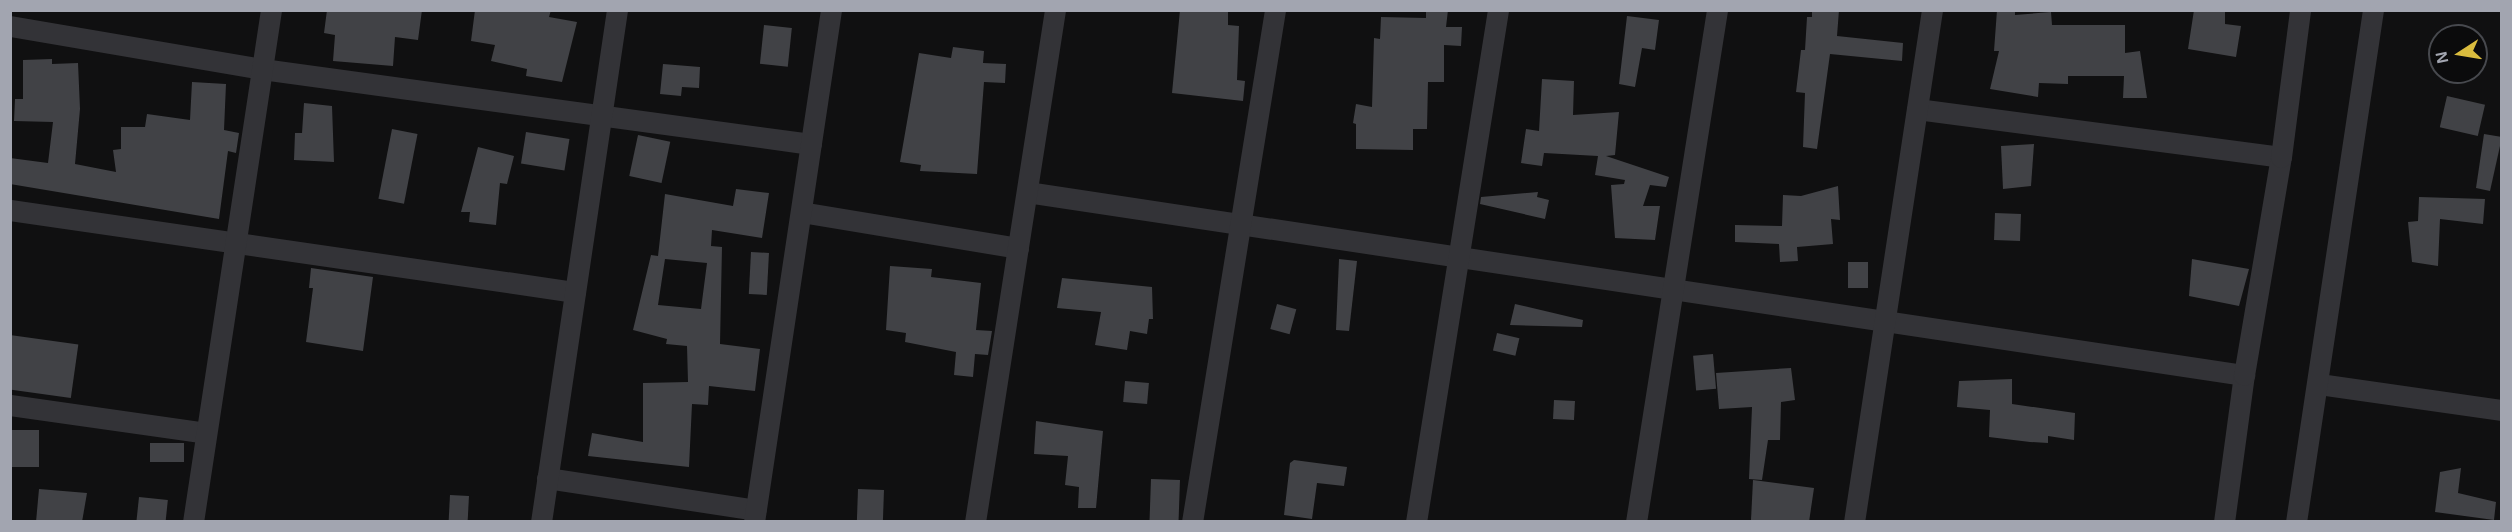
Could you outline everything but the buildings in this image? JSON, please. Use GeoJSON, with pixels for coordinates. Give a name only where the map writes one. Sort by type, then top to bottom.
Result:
{"type":"FeatureCollection","features":[{"type":"Feature","properties":{"kind":"street"},"geometry":{"type":"LineString","coordinates":[[193,522],[271,10]]}},
{"type":"Feature","properties":{"kind":"street"},"geometry":{"type":"LineString","coordinates":[[541,522],[617,10]]}},
{"type":"Feature","properties":{"kind":"street"},"geometry":{"type":"LineString","coordinates":[[547,478],[755,516],[831,10]]}},
{"type":"Feature","properties":{"kind":"street"},"geometry":{"type":"LineString","coordinates":[[975,522],[1055,10]]}},
{"type":"Feature","properties":{"kind":"street"},"geometry":{"type":"LineString","coordinates":[[1192,522],[1275,10]]}},
{"type":"Feature","properties":{"kind":"street"},"geometry":{"type":"LineString","coordinates":[[1416,522],[1498,10]]}},
{"type":"Feature","properties":{"kind":"street"},"geometry":{"type":"LineString","coordinates":[[1636,522],[1717,10]]}},
{"type":"Feature","properties":{"kind":"street"},"geometry":{"type":"LineString","coordinates":[[1854,522],[1932,10]]}},
{"type":"Feature","properties":{"kind":"street"},"geometry":{"type":"LineString","coordinates":[[2224,522],[2244,375],[2281,157],[2300,10]]}},
{"type":"Feature","properties":{"kind":"street"},"geometry":{"type":"LineString","coordinates":[[2296,522],[2319,384],[2373,10]]}},
{"type":"Feature","properties":{"kind":"street"},"geometry":{"type":"LineString","coordinates":[[10,26],[262,69],[601,118],[811,144]]}},
{"type":"Feature","properties":{"kind":"street"},"geometry":{"type":"LineString","coordinates":[[1917,109],[2281,157]]}},
{"type":"Feature","properties":{"kind":"street"},"geometry":{"type":"LineString","coordinates":[[1027,192],[2244,375]]}},
{"type":"Feature","properties":{"kind":"street"},"geometry":{"type":"LineString","coordinates":[[10,210],[575,292]]}},
{"type":"Feature","properties":{"kind":"street"},"geometry":{"type":"LineString","coordinates":[[801,212],[1018,248]]}},
{"type":"Feature","properties":{"kind":"street"},"geometry":{"type":"LineString","coordinates":[[2319,384],[2502,410]]}},
{"type":"Feature","properties":{"kind":"street"},"geometry":{"type":"LineString","coordinates":[[10,405],[206,433]]}}]}
